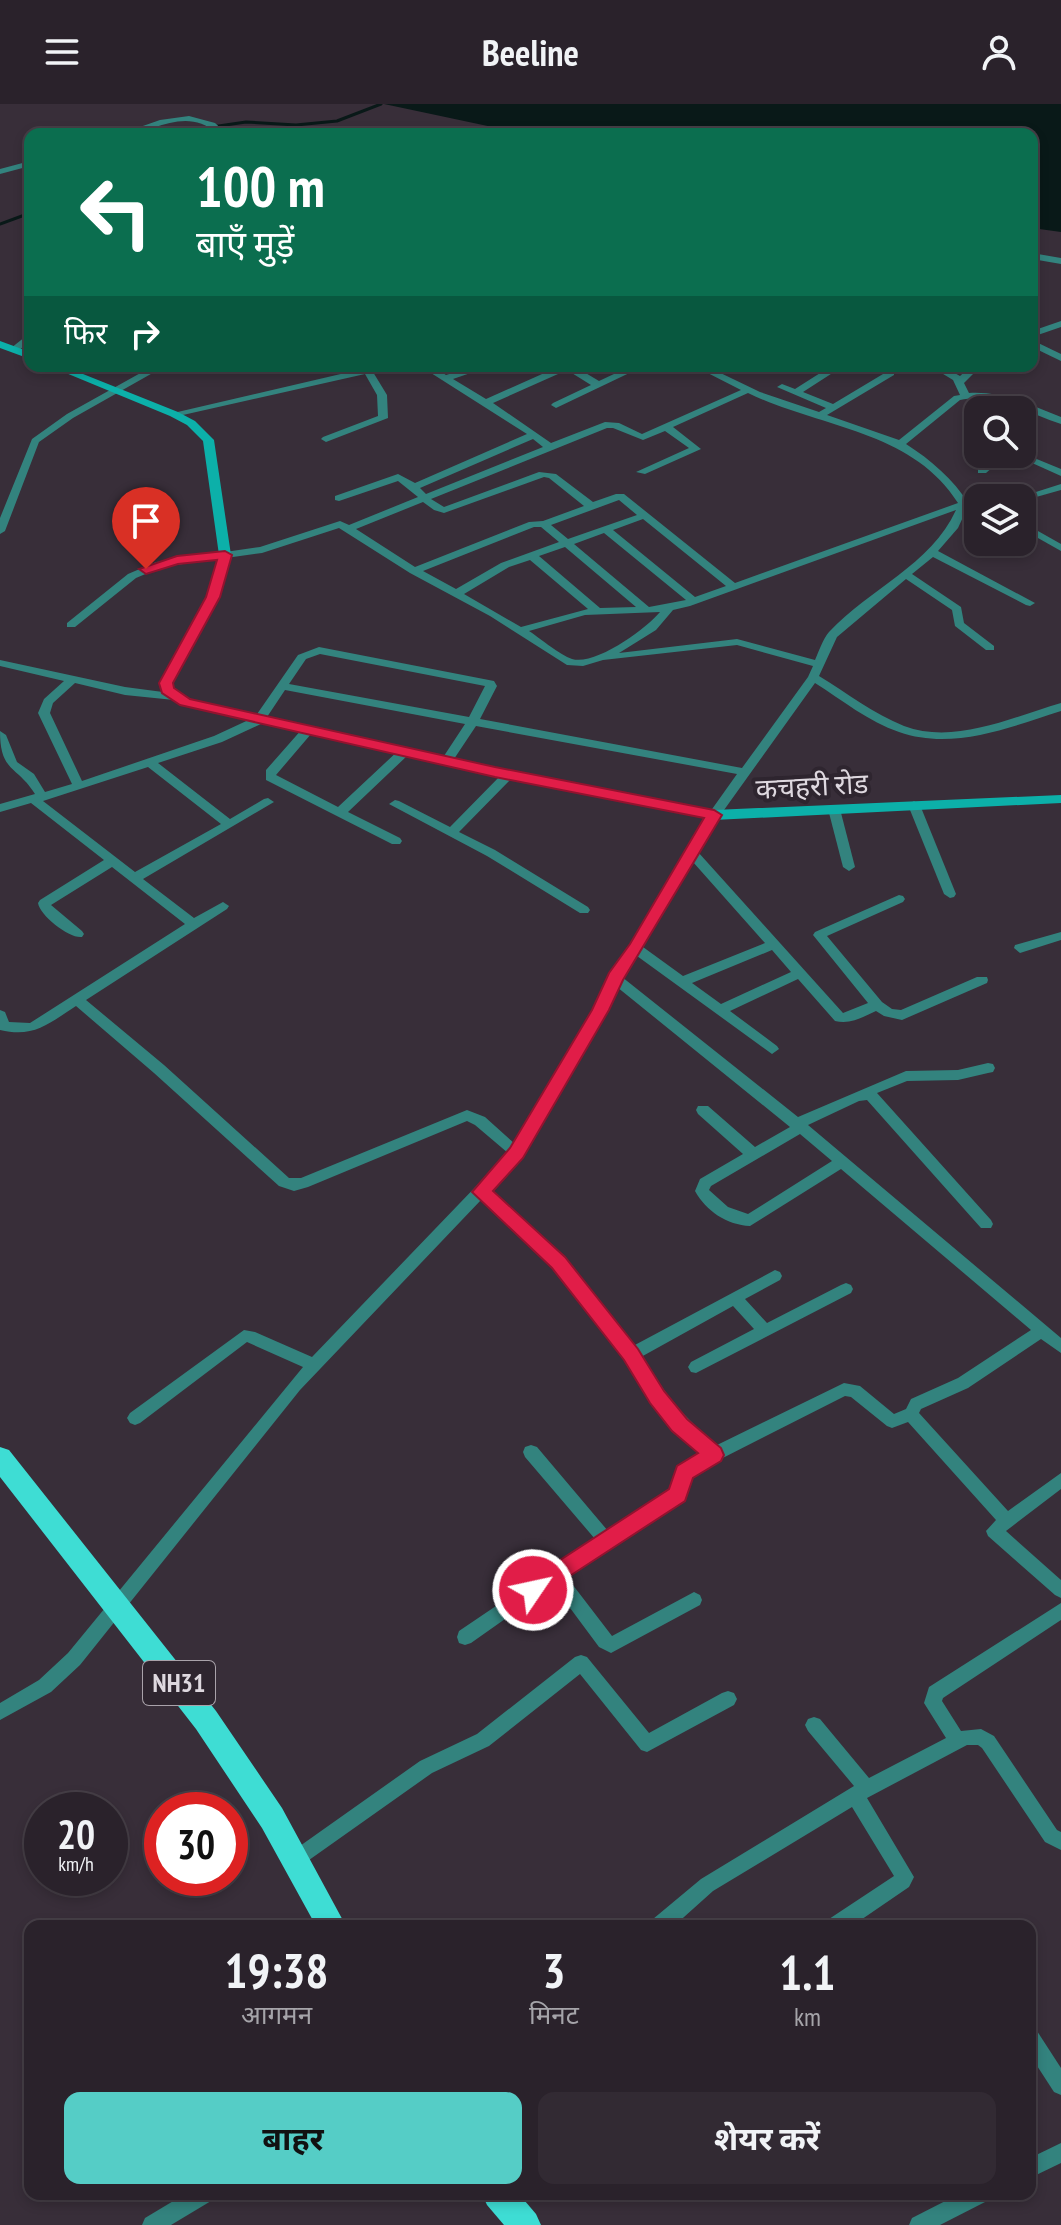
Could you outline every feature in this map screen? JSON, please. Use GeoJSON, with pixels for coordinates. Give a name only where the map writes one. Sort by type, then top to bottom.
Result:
{"type":"FeatureCollection","features":[{"type":"Feature","properties":{"kind":"highway","name":"NH31"},"geometry":{"type":"LineString","coordinates":[[0,1458],[206,1720],[296,1859],[329,1920]]}},
{"type":"Feature","properties":{"kind":"highway"},"geometry":{"type":"LineString","coordinates":[[503,2200],[525,2225]]}},
{"type":"Feature","properties":{"kind":"main road"},"geometry":{"type":"LineString","coordinates":[[0,344],[24,354]]}},
{"type":"Feature","properties":{"kind":"main road"},"geometry":{"type":"LineString","coordinates":[[69,372],[174,414],[191,423],[208,440],[225,555],[213,597],[166,683],[174,696]]}},
{"type":"Feature","properties":{"kind":"main road","name":"कचहरी रोड"},"geometry":{"type":"LineString","coordinates":[[174,696],[185,702],[259,720],[446,762],[714,815],[1055,799]]}},
{"type":"Feature","properties":{"kind":"street"},"geometry":{"type":"LineString","coordinates":[[143,128],[175,118],[196,116],[217,128]]}},
{"type":"Feature","properties":{"kind":"street"},"geometry":{"type":"LineString","coordinates":[[0,172],[24,165]]}},
{"type":"Feature","properties":{"kind":"street"},"geometry":{"type":"LineString","coordinates":[[1038,257],[1061,261]]}},
{"type":"Feature","properties":{"kind":"street"},"geometry":{"type":"LineString","coordinates":[[1038,332],[1061,324]]}},
{"type":"Feature","properties":{"kind":"street"},"geometry":{"type":"LineString","coordinates":[[14,350],[24,341]]}},
{"type":"Feature","properties":{"kind":"street"},"geometry":{"type":"LineString","coordinates":[[1038,346],[1061,358]]}},
{"type":"Feature","properties":{"kind":"street"},"geometry":{"type":"LineString","coordinates":[[0,531],[35,441],[47,429],[148,372]]}},
{"type":"Feature","properties":{"kind":"street"},"geometry":{"type":"LineString","coordinates":[[174,414],[363,372]]}},
{"type":"Feature","properties":{"kind":"street"},"geometry":{"type":"LineString","coordinates":[[326,439],[383,418],[382,395],[369,372]]}},
{"type":"Feature","properties":{"kind":"street"},"geometry":{"type":"LineString","coordinates":[[435,372],[550,447]]}},
{"type":"Feature","properties":{"kind":"street"},"geometry":{"type":"LineString","coordinates":[[445,378],[466,372]]}},
{"type":"Feature","properties":{"kind":"street"},"geometry":{"type":"LineString","coordinates":[[485,403],[555,372]]}},
{"type":"Feature","properties":{"kind":"street"},"geometry":{"type":"LineString","coordinates":[[577,372],[598,385]]}},
{"type":"Feature","properties":{"kind":"street"},"geometry":{"type":"LineString","coordinates":[[556,405],[626,372]]}},
{"type":"Feature","properties":{"kind":"street"},"geometry":{"type":"LineString","coordinates":[[715,372],[748,390],[900,444],[928,462],[956,492],[962,509]]}},
{"type":"Feature","properties":{"kind":"street"},"geometry":{"type":"LineString","coordinates":[[797,392],[828,372]]}},
{"type":"Feature","properties":{"kind":"street"},"geometry":{"type":"LineString","coordinates":[[944,372],[960,382],[965,395]]}},
{"type":"Feature","properties":{"kind":"street"},"geometry":{"type":"LineString","coordinates":[[960,382],[970,372]]}},
{"type":"Feature","properties":{"kind":"street"},"geometry":{"type":"LineString","coordinates":[[821,415],[891,373]]}},
{"type":"Feature","properties":{"kind":"street"},"geometry":{"type":"LineString","coordinates":[[782,387],[833,407]]}},
{"type":"Feature","properties":{"kind":"street"},"geometry":{"type":"LineString","coordinates":[[350,528],[610,424],[639,437],[748,390]]}},
{"type":"Feature","properties":{"kind":"street"},"geometry":{"type":"LineString","coordinates":[[900,444],[957,398],[965,395],[1011,401],[1061,421]]}},
{"type":"Feature","properties":{"kind":"street"},"geometry":{"type":"LineString","coordinates":[[641,472],[696,449],[667,427]]}},
{"type":"Feature","properties":{"kind":"street"},"geometry":{"type":"LineString","coordinates":[[414,487],[534,435]]}},
{"type":"Feature","properties":{"kind":"street"},"geometry":{"type":"LineString","coordinates":[[1036,462],[1061,473]]}},
{"type":"Feature","properties":{"kind":"street"},"geometry":{"type":"LineString","coordinates":[[982,471],[986,468]]}},
{"type":"Feature","properties":{"kind":"street"},"geometry":{"type":"LineString","coordinates":[[339,498],[394,477],[405,479],[435,508],[444,510],[543,474],[552,476],[590,505]]}},
{"type":"Feature","properties":{"kind":"street"},"geometry":{"type":"LineString","coordinates":[[1036,494],[1061,487]]}},
{"type":"Feature","properties":{"kind":"street"},"geometry":{"type":"LineString","coordinates":[[956,492],[964,495]]}},
{"type":"Feature","properties":{"kind":"street"},"geometry":{"type":"LineString","coordinates":[[414,571],[533,524],[544,524],[620,496],[734,587]]}},
{"type":"Feature","properties":{"kind":"street"},"geometry":{"type":"LineString","coordinates":[[0,1712],[45,1686],[74,1659],[315,1365],[517,1153],[600,1010],[615,978],[714,815],[813,677],[824,648],[842,624],[932,552],[962,509]]}},
{"type":"Feature","properties":{"kind":"street"},"geometry":{"type":"LineString","coordinates":[[518,631],[584,612],[669,608],[962,509]]}},
{"type":"Feature","properties":{"kind":"street"},"geometry":{"type":"LineString","coordinates":[[456,594],[497,568],[646,515]]}},
{"type":"Feature","properties":{"kind":"street"},"geometry":{"type":"LineString","coordinates":[[71,625],[119,585],[146,569],[177,560],[272,547],[340,524],[571,663],[737,642],[819,664]]}},
{"type":"Feature","properties":{"kind":"street"},"geometry":{"type":"LineString","coordinates":[[544,524],[647,611]]}},
{"type":"Feature","properties":{"kind":"street"},"geometry":{"type":"LineString","coordinates":[[606,530],[693,601]]}},
{"type":"Feature","properties":{"kind":"street"},"geometry":{"type":"LineString","coordinates":[[1036,533],[1061,548]]}},
{"type":"Feature","properties":{"kind":"street"},"geometry":{"type":"LineString","coordinates":[[932,552],[1030,603]]}},
{"type":"Feature","properties":{"kind":"street"},"geometry":{"type":"LineString","coordinates":[[532,556],[597,611]]}},
{"type":"Feature","properties":{"kind":"street"},"geometry":{"type":"LineString","coordinates":[[906,574],[957,609],[959,624],[990,648]]}},
{"type":"Feature","properties":{"kind":"street"},"geometry":{"type":"LineString","coordinates":[[594,659],[655,627],[669,608]]}},
{"type":"Feature","properties":{"kind":"street"},"geometry":{"type":"LineString","coordinates":[[0,808],[79,786],[218,739],[259,720],[302,657],[319,650],[490,683],[473,721],[446,762]]}},
{"type":"Feature","properties":{"kind":"street"},"geometry":{"type":"LineString","coordinates":[[0,663],[72,680],[174,696]]}},
{"type":"Feature","properties":{"kind":"street"},"geometry":{"type":"LineString","coordinates":[[813,677],[888,723],[924,734],[972,731],[1061,707]]}},
{"type":"Feature","properties":{"kind":"street"},"geometry":{"type":"LineString","coordinates":[[72,680],[48,702],[44,713],[79,786]]}},
{"type":"Feature","properties":{"kind":"street"},"geometry":{"type":"LineString","coordinates":[[282,686],[744,772]]}},
{"type":"Feature","properties":{"kind":"street"},"geometry":{"type":"LineString","coordinates":[[307,731],[270,773],[270,777],[396,841]]}},
{"type":"Feature","properties":{"kind":"street"},"geometry":{"type":"LineString","coordinates":[[0,735],[15,768],[30,777],[38,798],[110,862],[193,924]]}},
{"type":"Feature","properties":{"kind":"street"},"geometry":{"type":"LineString","coordinates":[[339,813],[404,752]]}},
{"type":"Feature","properties":{"kind":"street"},"geometry":{"type":"LineString","coordinates":[[149,762],[229,824]]}},
{"type":"Feature","properties":{"kind":"street"},"geometry":{"type":"LineString","coordinates":[[451,833],[508,775]]}},
{"type":"Feature","properties":{"kind":"street"},"geometry":{"type":"LineString","coordinates":[[133,879],[268,802]]}},
{"type":"Feature","properties":{"kind":"street"},"geometry":{"type":"LineString","coordinates":[[395,804],[491,853],[584,910]]}},
{"type":"Feature","properties":{"kind":"street"},"geometry":{"type":"LineString","coordinates":[[914,805],[950,894]]}},
{"type":"Feature","properties":{"kind":"street"},"geometry":{"type":"LineString","coordinates":[[834,809],[849,867]]}},
{"type":"Feature","properties":{"kind":"street"},"geometry":{"type":"LineString","coordinates":[[692,853],[840,1018],[877,1005]]}},
{"type":"Feature","properties":{"kind":"street"},"geometry":{"type":"LineString","coordinates":[[78,934],[45,909],[44,903],[110,862]]}},
{"type":"Feature","properties":{"kind":"street"},"geometry":{"type":"LineString","coordinates":[[899,899],[819,935],[877,1005],[889,1013],[902,1015],[982,980]]}},
{"type":"Feature","properties":{"kind":"street"},"geometry":{"type":"LineString","coordinates":[[0,1015],[3,1026],[18,1029],[33,1027],[223,906]]}},
{"type":"Feature","properties":{"kind":"street"},"geometry":{"type":"LineString","coordinates":[[1020,948],[1061,936]]}},
{"type":"Feature","properties":{"kind":"street"},"geometry":{"type":"LineString","coordinates":[[685,981],[774,944]]}},
{"type":"Feature","properties":{"kind":"street"},"geometry":{"type":"LineString","coordinates":[[636,948],[685,981],[772,1049]]}},
{"type":"Feature","properties":{"kind":"street"},"geometry":{"type":"LineString","coordinates":[[722,1009],[800,973]]}},
{"type":"Feature","properties":{"kind":"street"},"geometry":{"type":"LineString","coordinates":[[615,978],[842,1162],[1061,1347]]}},
{"type":"Feature","properties":{"kind":"street"},"geometry":{"type":"LineString","coordinates":[[76,999],[284,1182],[294,1185],[303,1183],[467,1115],[480,1121],[517,1153]]}},
{"type":"Feature","properties":{"kind":"street"},"geometry":{"type":"LineString","coordinates":[[842,1162],[750,1220],[743,1221],[705,1197],[702,1187],[798,1126],[866,1092],[906,1076],[958,1075],[988,1068]]}},
{"type":"Feature","properties":{"kind":"street"},"geometry":{"type":"LineString","coordinates":[[866,1092],[986,1224]]}},
{"type":"Feature","properties":{"kind":"street"},"geometry":{"type":"LineString","coordinates":[[703,1110],[754,1155]]}},
{"type":"Feature","properties":{"kind":"street"},"geometry":{"type":"LineString","coordinates":[[482,1192],[559,1262],[631,1355],[657,1397],[680,1425],[714,1455]]}},
{"type":"Feature","properties":{"kind":"street"},"geometry":{"type":"LineString","coordinates":[[631,1355],[775,1276]]}},
{"type":"Feature","properties":{"kind":"street"},"geometry":{"type":"LineString","coordinates":[[696,1367],[846,1289]]}},
{"type":"Feature","properties":{"kind":"street"},"geometry":{"type":"LineString","coordinates":[[735,1298],[765,1331]]}},
{"type":"Feature","properties":{"kind":"street"},"geometry":{"type":"LineString","coordinates":[[465,1637],[677,1495],[684,1472],[714,1455],[844,1389],[855,1391],[892,1421],[911,1414],[916,1404],[963,1383],[1043,1330]]}},
{"type":"Feature","properties":{"kind":"street"},"geometry":{"type":"LineString","coordinates":[[135,1418],[244,1336],[315,1365]]}},
{"type":"Feature","properties":{"kind":"street"},"geometry":{"type":"LineString","coordinates":[[911,1414],[1006,1520]]}},
{"type":"Feature","properties":{"kind":"street"},"geometry":{"type":"LineString","coordinates":[[531,1452],[607,1541]]}},
{"type":"Feature","properties":{"kind":"street"},"geometry":{"type":"LineString","coordinates":[[1060,1484],[995,1528],[995,1534],[1061,1590]]}},
{"type":"Feature","properties":{"kind":"street"},"geometry":{"type":"LineString","coordinates":[[555,1574],[611,1645],[694,1600]]}},
{"type":"Feature","properties":{"kind":"street"},"geometry":{"type":"LineString","coordinates":[[958,1741],[933,1703],[935,1693],[1061,1611]]}},
{"type":"Feature","properties":{"kind":"street"},"geometry":{"type":"LineString","coordinates":[[296,1859],[414,1774],[483,1740],[581,1663],[647,1744],[728,1699]]}},
{"type":"Feature","properties":{"kind":"street"},"geometry":{"type":"LineString","coordinates":[[814,1725],[861,1792],[905,1877],[845,1920]]}},
{"type":"Feature","properties":{"kind":"street"},"geometry":{"type":"LineString","coordinates":[[667,1920],[707,1885],[861,1792],[966,1737],[981,1737],[988,1742],[1051,1836],[1061,1841]]}},
{"type":"Feature","properties":{"kind":"street"},"geometry":{"type":"LineString","coordinates":[[1036,2047],[1061,2085]]}},
{"type":"Feature","properties":{"kind":"street"},"geometry":{"type":"LineString","coordinates":[[1036,2165],[1061,2153]]}},
{"type":"Feature","properties":{"kind":"street"},"geometry":{"type":"LineString","coordinates":[[152,2225],[194,2200]]}},
{"type":"Feature","properties":{"kind":"street"},"geometry":{"type":"LineString","coordinates":[[919,2225],[968,2200]]}},
{"type":"Feature","properties":{"kind":"shaded area"},"geometry":{"type":"Polygon","coordinates":[[[384,104],[1061,104],[1061,232],[1038,229],[1038,128],[497,128],[384,104]]]}},
{"type":"Feature","properties":{"kind":"waterway"},"geometry":{"type":"LineString","coordinates":[[205,128],[246,122],[296,125],[337,121],[381,104]]}},
{"type":"Feature","properties":{"kind":"waterway"},"geometry":{"type":"LineString","coordinates":[[0,224],[24,215]]}},
{"type":"Feature","properties":{"kind":"route"},"geometry":{"type":"LineString","coordinates":[[146,569],[177,560],[225,555],[213,597],[166,683],[174,696],[185,702],[495,772],[714,815],[615,978],[600,1010],[517,1153],[482,1192],[559,1262],[631,1355],[657,1397],[680,1425],[714,1455],[684,1472],[677,1495],[533,1590]]}}]}
